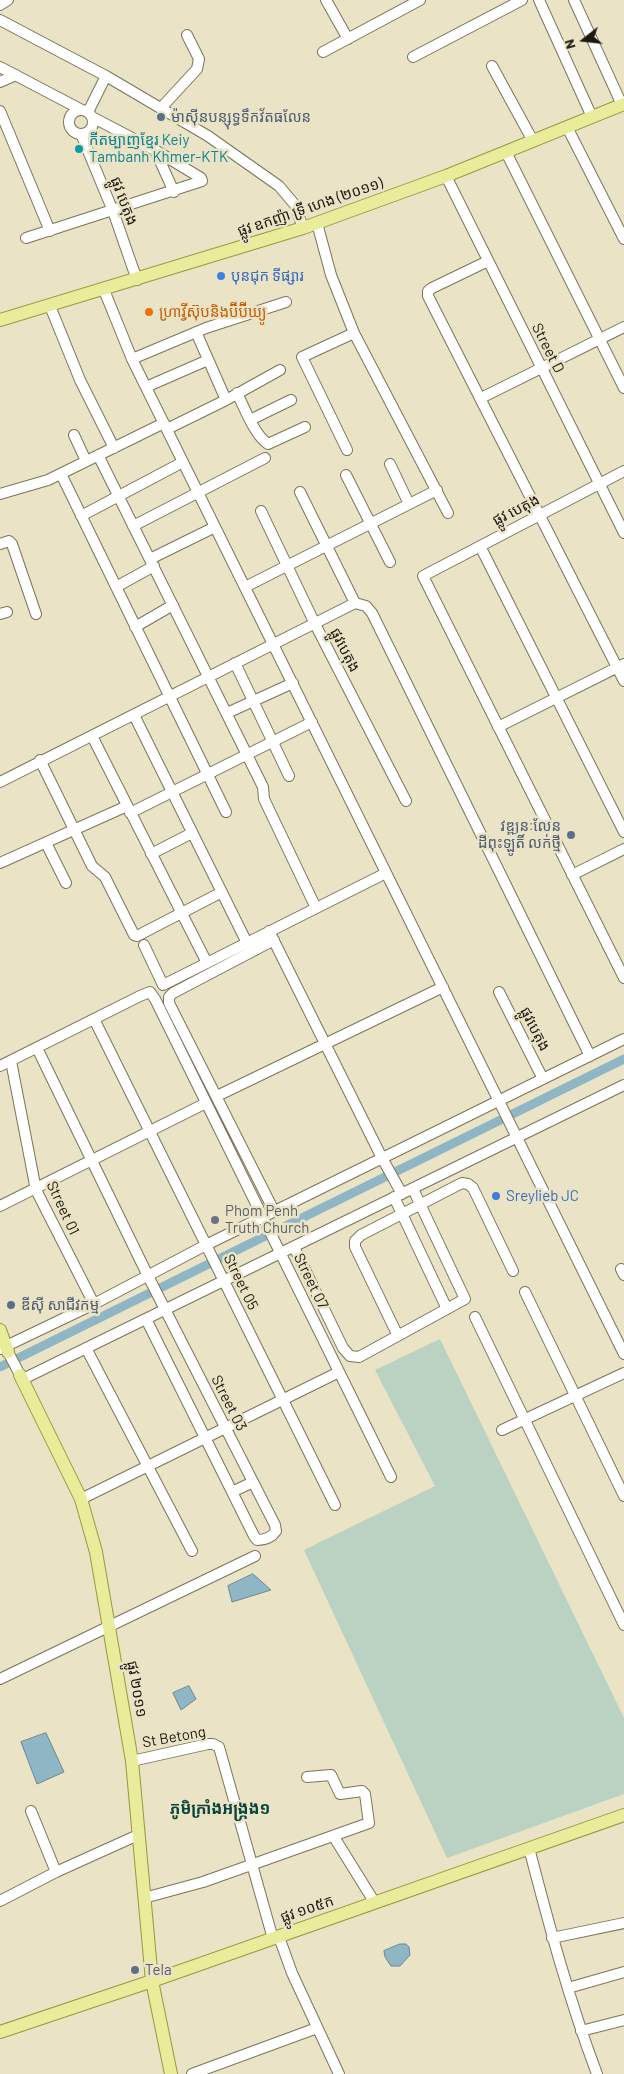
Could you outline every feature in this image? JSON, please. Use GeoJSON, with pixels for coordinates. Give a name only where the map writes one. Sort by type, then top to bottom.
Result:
{"type":"FeatureCollection","features":[{"type":"Feature","properties":{"kind":"main road","name":"ផ្លូវ ឧកញ៉ា ទ្រី ហេង (២០១១)"},"geometry":{"type":"LineString","coordinates":[[0,320],[304,228],[446,176],[623,104]]}},
{"type":"Feature","properties":{"kind":"main road","name":"ផ្លូវ ២០១១"},"geometry":{"type":"LineString","coordinates":[[0,1330],[5,1349]]}},
{"type":"Feature","properties":{"kind":"main road","name":"ផ្លូវ ២០១១"},"geometry":{"type":"LineString","coordinates":[[22,1377],[81,1498],[96,1552],[132,1760],[152,1982],[171,2074]]}},
{"type":"Feature","properties":{"kind":"main road","name":"ផ្លូវ ១០៥ក"},"geometry":{"type":"LineString","coordinates":[[0,2032],[152,1982],[624,1815]]}},
{"type":"Feature","properties":{"kind":"street"},"geometry":{"type":"LineString","coordinates":[[0,5],[8,0]]}},
{"type":"Feature","properties":{"kind":"street"},"geometry":{"type":"LineString","coordinates":[[326,0],[348,39]]}},
{"type":"Feature","properties":{"kind":"street"},"geometry":{"type":"LineString","coordinates":[[323,52],[420,0]]}},
{"type":"Feature","properties":{"kind":"street"},"geometry":{"type":"LineString","coordinates":[[414,57],[522,0]]}},
{"type":"Feature","properties":{"kind":"street"},"geometry":{"type":"LineString","coordinates":[[539,0],[592,117]]}},
{"type":"Feature","properties":{"kind":"street"},"geometry":{"type":"LineString","coordinates":[[574,0],[623,104]]}},
{"type":"Feature","properties":{"kind":"street"},"geometry":{"type":"LineString","coordinates":[[0,20],[106,76],[208,136],[279,186],[295,206],[304,228]]}},
{"type":"Feature","properties":{"kind":"street"},"geometry":{"type":"LineString","coordinates":[[161,108],[197,69],[200,60],[187,35]]}},
{"type":"Feature","properties":{"kind":"street"},"geometry":{"type":"LineString","coordinates":[[492,66],[533,141]]}},
{"type":"Feature","properties":{"kind":"street"},"geometry":{"type":"LineString","coordinates":[[0,67],[87,112],[202,179],[201,182],[174,192],[26,238]]}},
{"type":"Feature","properties":{"kind":"street"},"geometry":{"type":"LineString","coordinates":[[0,82],[16,75]]}},
{"type":"Feature","properties":{"kind":"street"},"geometry":{"type":"LineString","coordinates":[[87,112],[72,113],[69,120],[74,132],[81,134],[92,128],[87,112],[106,76]]}},
{"type":"Feature","properties":{"kind":"street"},"geometry":{"type":"LineString","coordinates":[[0,111],[50,231]]}},
{"type":"Feature","properties":{"kind":"street"},"geometry":{"type":"LineString","coordinates":[[567,127],[624,239]]}},
{"type":"Feature","properties":{"kind":"street","name":"ផ្លូវ បេតុង"},"geometry":{"type":"LineString","coordinates":[[81,134],[113,211],[137,280]]}},
{"type":"Feature","properties":{"kind":"street"},"geometry":{"type":"LineString","coordinates":[[155,150],[174,192]]}},
{"type":"Feature","properties":{"kind":"street"},"geometry":{"type":"LineString","coordinates":[[506,152],[624,388]]}},
{"type":"Feature","properties":{"kind":"street","name":"Street D"},"geometry":{"type":"LineString","coordinates":[[446,176],[624,533]]}},
{"type":"Feature","properties":{"kind":"street"},"geometry":{"type":"LineString","coordinates":[[317,223],[331,275],[354,333],[448,513]]}},
{"type":"Feature","properties":{"kind":"street"},"geometry":{"type":"LineString","coordinates":[[488,261],[428,291],[428,296],[620,666],[624,682]]}},
{"type":"Feature","properties":{"kind":"street"},"geometry":{"type":"LineString","coordinates":[[104,290],[132,360],[624,1354]]}},
{"type":"Feature","properties":{"kind":"street"},"geometry":{"type":"LineString","coordinates":[[132,360],[196,332],[286,302]]}},
{"type":"Feature","properties":{"kind":"street"},"geometry":{"type":"LineString","coordinates":[[50,306],[80,380],[114,448]]}},
{"type":"Feature","properties":{"kind":"street"},"geometry":{"type":"LineString","coordinates":[[481,398],[624,327]]}},
{"type":"Feature","properties":{"kind":"street"},"geometry":{"type":"LineString","coordinates":[[196,332],[226,400]]}},
{"type":"Feature","properties":{"kind":"street"},"geometry":{"type":"LineString","coordinates":[[347,450],[302,356],[354,333]]}},
{"type":"Feature","properties":{"kind":"street"},"geometry":{"type":"LineString","coordinates":[[146,387],[208,360]]}},
{"type":"Feature","properties":{"kind":"street"},"geometry":{"type":"LineString","coordinates":[[0,494],[48,480],[98,455],[226,400],[280,370]]}},
{"type":"Feature","properties":{"kind":"street"},"geometry":{"type":"LineString","coordinates":[[237,394],[250,420],[264,442],[268,444],[306,427]]}},
{"type":"Feature","properties":{"kind":"street"},"geometry":{"type":"LineString","coordinates":[[250,420],[291,400]]}},
{"type":"Feature","properties":{"kind":"street"},"geometry":{"type":"LineString","coordinates":[[74,435],[86,462]]}},
{"type":"Feature","properties":{"kind":"street"},"geometry":{"type":"LineString","coordinates":[[98,455],[248,755],[263,787],[264,800],[316,908]]}},
{"type":"Feature","properties":{"kind":"street"},"geometry":{"type":"LineString","coordinates":[[133,526],[265,458]]}},
{"type":"Feature","properties":{"kind":"street"},"geometry":{"type":"LineString","coordinates":[[81,516],[183,462]]}},
{"type":"Feature","properties":{"kind":"street"},"geometry":{"type":"LineString","coordinates":[[390,464],[409,504]]}},
{"type":"Feature","properties":{"kind":"street","name":"ផ្លូវ បេតុង"},"geometry":{"type":"LineString","coordinates":[[498,727],[423,576],[624,471]]}},
{"type":"Feature","properties":{"kind":"street"},"geometry":{"type":"LineString","coordinates":[[61,474],[226,812]]}},
{"type":"Feature","properties":{"kind":"street"},"geometry":{"type":"LineString","coordinates":[[346,475],[390,562]]}},
{"type":"Feature","properties":{"kind":"street"},"geometry":{"type":"LineString","coordinates":[[245,587],[436,490]]}},
{"type":"Feature","properties":{"kind":"street"},"geometry":{"type":"LineString","coordinates":[[300,492],[355,603]]}},
{"type":"Feature","properties":{"kind":"street","name":"ផ្លូវបេតុង"},"geometry":{"type":"LineString","coordinates":[[261,511],[315,624],[406,801]]}},
{"type":"Feature","properties":{"kind":"street"},"geometry":{"type":"LineString","coordinates":[[116,587],[152,563],[215,527]]}},
{"type":"Feature","properties":{"kind":"street"},"geometry":{"type":"LineString","coordinates":[[0,544],[10,542],[12,544],[36,614]]}},
{"type":"Feature","properties":{"kind":"street"},"geometry":{"type":"LineString","coordinates":[[480,546],[624,832]]}},
{"type":"Feature","properties":{"kind":"street"},"geometry":{"type":"LineString","coordinates":[[0,782],[40,760],[92,736],[355,603],[366,606],[372,614],[590,1056]]}},
{"type":"Feature","properties":{"kind":"street"},"geometry":{"type":"LineString","coordinates":[[135,627],[173,605]]}},
{"type":"Feature","properties":{"kind":"street"},"geometry":{"type":"LineString","coordinates":[[235,663],[289,776]]}},
{"type":"Feature","properties":{"kind":"street"},"geometry":{"type":"LineString","coordinates":[[620,666],[498,727],[624,978]]}},
{"type":"Feature","properties":{"kind":"street"},"geometry":{"type":"LineString","coordinates":[[227,713],[293,683]]}},
{"type":"Feature","properties":{"kind":"street"},"geometry":{"type":"LineString","coordinates":[[134,715],[247,943]]}},
{"type":"Feature","properties":{"kind":"street"},"geometry":{"type":"LineString","coordinates":[[0,864],[75,831],[172,793],[312,722]]}},
{"type":"Feature","properties":{"kind":"street"},"geometry":{"type":"LineString","coordinates":[[92,736],[207,963]]}},
{"type":"Feature","properties":{"kind":"street"},"geometry":{"type":"LineString","coordinates":[[40,760],[92,866],[105,877],[134,935],[137,936],[222,892]]}},
{"type":"Feature","properties":{"kind":"street"},"geometry":{"type":"LineString","coordinates":[[151,854],[192,833]]}},
{"type":"Feature","properties":{"kind":"street"},"geometry":{"type":"LineString","coordinates":[[46,843],[66,883]]}},
{"type":"Feature","properties":{"kind":"street"},"geometry":{"type":"LineString","coordinates":[[572,875],[624,850]]}},
{"type":"Feature","properties":{"kind":"street"},"geometry":{"type":"LineString","coordinates":[[274,1211],[169,1003],[169,997],[316,908],[386,873]]}},
{"type":"Feature","properties":{"kind":"street"},"geometry":{"type":"LineString","coordinates":[[144,945],[164,985],[247,943],[272,936]]}},
{"type":"Feature","properties":{"kind":"street"},"geometry":{"type":"LineString","coordinates":[[272,936],[384,1162],[398,1193],[402,1214],[447,1309]]}},
{"type":"Feature","properties":{"kind":"street"},"geometry":{"type":"LineString","coordinates":[[217,1096],[443,986]]}},
{"type":"Feature","properties":{"kind":"street","name":"Street 07"},"geometry":{"type":"LineString","coordinates":[[94,1019],[150,992],[155,999],[391,1476]]}},
{"type":"Feature","properties":{"kind":"street","name":"ផ្លូវបេតុង"},"geometry":{"type":"LineString","coordinates":[[499,992],[543,1079]]}},
{"type":"Feature","properties":{"kind":"street"},"geometry":{"type":"LineString","coordinates":[[0,1066],[94,1019]]}},
{"type":"Feature","properties":{"kind":"street","name":"Street 05"},"geometry":{"type":"LineString","coordinates":[[94,1019],[335,1505]]}},
{"type":"Feature","properties":{"kind":"street"},"geometry":{"type":"LineString","coordinates":[[5,1349],[264,1220],[274,1211],[384,1162],[501,1104],[543,1079],[624,1039]]}},
{"type":"Feature","properties":{"kind":"street","name":"Street 03"},"geometry":{"type":"LineString","coordinates":[[37,1048],[164,1308],[275,1526],[276,1531],[268,1537],[258,1540],[254,1536],[146,1319]]}},
{"type":"Feature","properties":{"kind":"street","name":"Street 01"},"geometry":{"type":"LineString","coordinates":[[11,1061],[36,1190],[94,1304]]}},
{"type":"Feature","properties":{"kind":"street"},"geometry":{"type":"LineString","coordinates":[[22,1377],[146,1319],[279,1250],[294,1247],[516,1135],[624,1085]]}},
{"type":"Feature","properties":{"kind":"street"},"geometry":{"type":"LineString","coordinates":[[0,1206],[36,1190],[206,1103]]}},
{"type":"Feature","properties":{"kind":"street"},"geometry":{"type":"LineString","coordinates":[[397,1334],[354,1247],[361,1235],[462,1184],[468,1184],[473,1188],[514,1271]]}},
{"type":"Feature","properties":{"kind":"street"},"geometry":{"type":"LineString","coordinates":[[294,1247],[343,1348],[350,1356],[359,1357],[397,1334],[463,1300],[464,1296],[413,1188]]}},
{"type":"Feature","properties":{"kind":"street"},"geometry":{"type":"LineString","coordinates":[[525,1292],[624,1496]]}},
{"type":"Feature","properties":{"kind":"street"},"geometry":{"type":"LineString","coordinates":[[475,1318],[624,1625]]}},
{"type":"Feature","properties":{"kind":"street"},"geometry":{"type":"LineString","coordinates":[[86,1348],[192,1550]]}},
{"type":"Feature","properties":{"kind":"street","name":"ផ្លូវ ២០១១"},"geometry":{"type":"LineString","coordinates":[[5,1349],[22,1377]]}},
{"type":"Feature","properties":{"kind":"street"},"geometry":{"type":"LineString","coordinates":[[81,1498],[339,1372]]}},
{"type":"Feature","properties":{"kind":"street"},"geometry":{"type":"LineString","coordinates":[[502,1430],[624,1373]]}},
{"type":"Feature","properties":{"kind":"street"},"geometry":{"type":"LineString","coordinates":[[232,1492],[253,1482]]}},
{"type":"Feature","properties":{"kind":"street"},"geometry":{"type":"LineString","coordinates":[[0,1679],[255,1556]]}},
{"type":"Feature","properties":{"kind":"street","name":"St Betong"},"geometry":{"type":"LineString","coordinates":[[132,1760],[208,1744],[219,1747],[251,1864],[276,1938],[339,2074]]}},
{"type":"Feature","properties":{"kind":"street"},"geometry":{"type":"LineString","coordinates":[[144,1898],[203,1882],[369,1823],[365,1794],[359,1790],[340,1794],[331,1775],[307,1776]]}},
{"type":"Feature","properties":{"kind":"street"},"geometry":{"type":"LineString","coordinates":[[32,1811],[56,1872]]}},
{"type":"Feature","properties":{"kind":"street"},"geometry":{"type":"LineString","coordinates":[[0,1901],[56,1872],[138,1835]]}},
{"type":"Feature","properties":{"kind":"street"},"geometry":{"type":"LineString","coordinates":[[334,1837],[375,1903]]}},
{"type":"Feature","properties":{"kind":"street"},"geometry":{"type":"LineString","coordinates":[[529,1848],[552,1938],[581,2031],[597,2074]]}},
{"type":"Feature","properties":{"kind":"street"},"geometry":{"type":"LineString","coordinates":[[552,1938],[624,1923]]}},
{"type":"Feature","properties":{"kind":"street"},"geometry":{"type":"LineString","coordinates":[[568,1988],[624,1972]]}},
{"type":"Feature","properties":{"kind":"street"},"geometry":{"type":"LineString","coordinates":[[581,2031],[624,2020]]}},
{"type":"Feature","properties":{"kind":"street"},"geometry":{"type":"LineString","coordinates":[[192,2074],[317,2028]]}},
{"type":"Feature","properties":{"kind":"green space"},"geometry":{"type":"Polygon","coordinates":[[[440,1339],[624,1718],[624,1794],[447,1858],[304,1550],[435,1486],[375,1370],[440,1339]]]}},
{"type":"Feature","properties":{"kind":"water"},"geometry":{"type":"Polygon","coordinates":[[[253,1574],[271,1590],[232,1602],[228,1586],[253,1574]]]}},
{"type":"Feature","properties":{"kind":"water"},"geometry":{"type":"Polygon","coordinates":[[[189,1686],[196,1699],[181,1710],[173,1693],[189,1686]]]}},
{"type":"Feature","properties":{"kind":"water"},"geometry":{"type":"Polygon","coordinates":[[[46,1733],[64,1772],[37,1784],[21,1742],[46,1733]]]}},
{"type":"Feature","properties":{"kind":"water"},"geometry":{"type":"Polygon","coordinates":[[[400,1944],[406,1944],[409,1947],[410,1955],[400,1966],[391,1966],[385,1957],[384,1951],[400,1944]]]}},
{"type":"Feature","properties":{"kind":"waterway"},"geometry":{"type":"LineString","coordinates":[[0,1367],[624,1059]]}},
{"type":"Feature","properties":{"kind":"place","name":"ម៉ាស៊ីនបន្សុទ្ធទឹកវ័តធលែន"},"geometry":{"type":"Point","coordinates":[161,117]}},
{"type":"Feature","properties":{"kind":"place","name":"កីតម្បាញខ្មែរ Keiy Tambanh Khmer-KTK"},"geometry":{"type":"Point","coordinates":[79,149]}},
{"type":"Feature","properties":{"kind":"place","name":"បុនជុក ទីផ្សារ"},"geometry":{"type":"Point","coordinates":[221,276]}},
{"type":"Feature","properties":{"kind":"place","name":"ហ្រាវ្វីស៊ុបនិងប៊ីប៊ីឃ្យូ"},"geometry":{"type":"Point","coordinates":[149,312]}},
{"type":"Feature","properties":{"kind":"place","name":"វឌ្ឍនៈលែន ដីពុះឡូតិ៍ លក់ថ្មី"},"geometry":{"type":"Point","coordinates":[571,835]}},
{"type":"Feature","properties":{"kind":"place","name":"Sreylieb JC"},"geometry":{"type":"Point","coordinates":[496,1196]}},
{"type":"Feature","properties":{"kind":"place","name":"Phom Penh Truth Church"},"geometry":{"type":"Point","coordinates":[215,1220]}},
{"type":"Feature","properties":{"kind":"place","name":"ឌីស៊ី សាជីវកម្ម"},"geometry":{"type":"Point","coordinates":[11,1305]}},
{"type":"Feature","properties":{"kind":"place","name":"Tela"},"geometry":{"type":"Point","coordinates":[135,1970]}},
{"type":"Feature","properties":{"kind":"district","name":"ភូមិក្រាំងអង្រ្កង១"},"geometry":{"type":"Point","coordinates":[220,1809]}}]}
